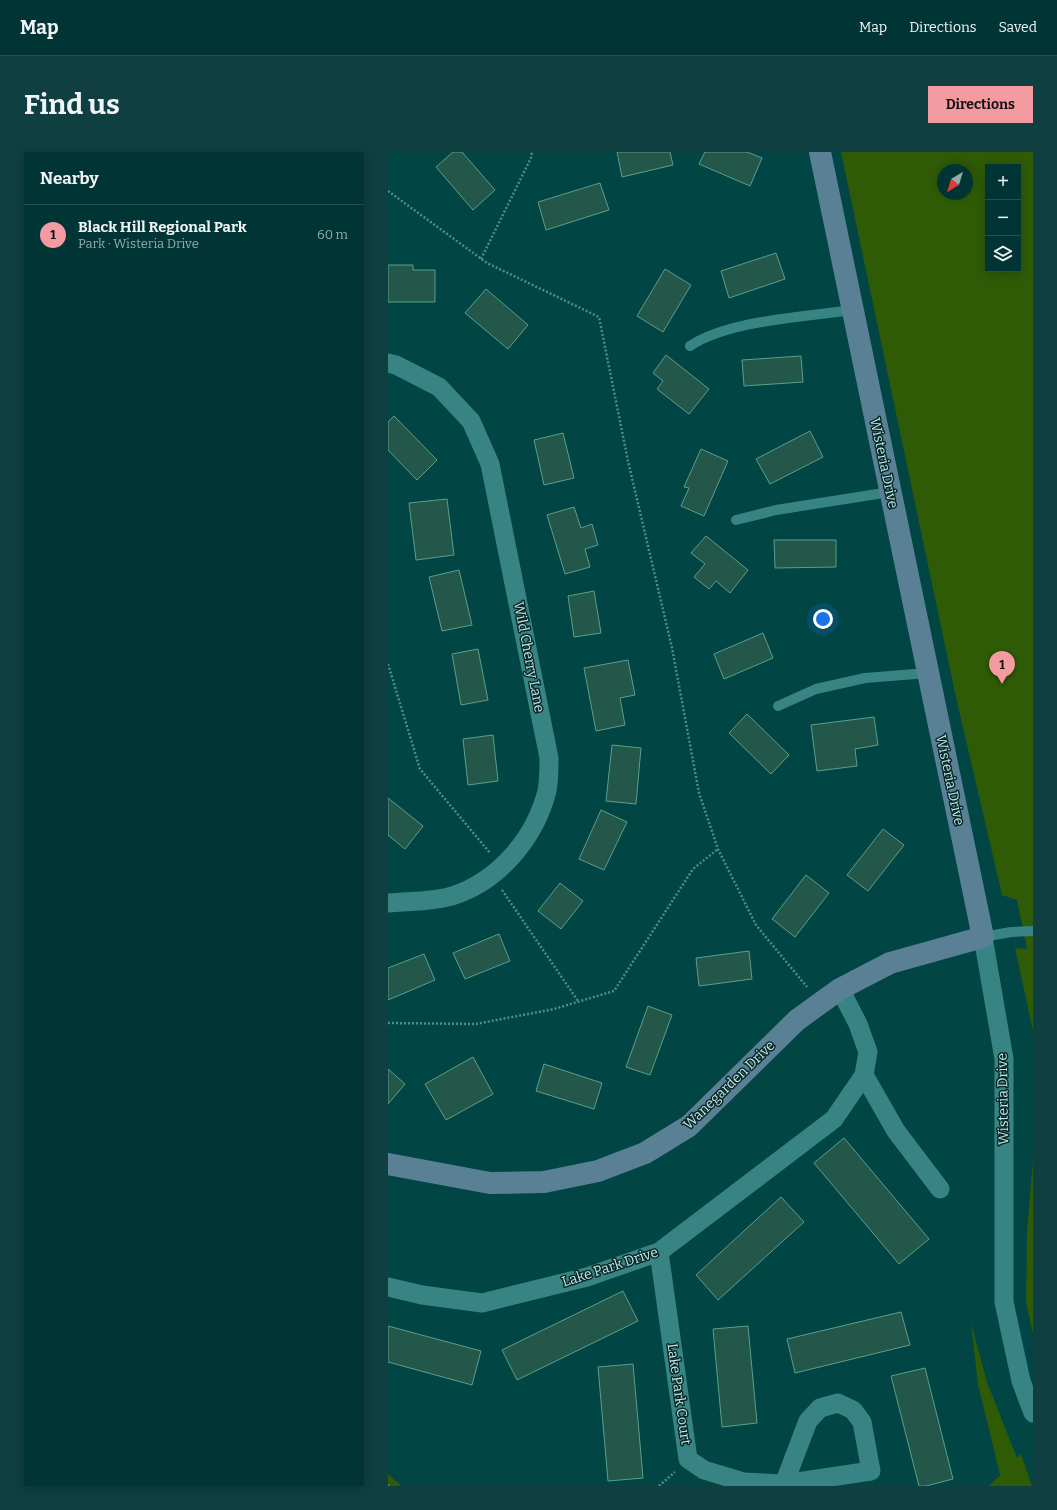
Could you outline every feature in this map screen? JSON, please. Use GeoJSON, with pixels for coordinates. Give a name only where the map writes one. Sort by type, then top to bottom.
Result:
{"type":"FeatureCollection","features":[{"type":"Feature","properties":{"kind":"street","name":"Wisteria Drive"},"geometry":{"type":"LineString","coordinates":[[820,152],[983,937],[1004,1059],[1004,1302],[1021,1381],[1033,1413]]}},
{"type":"Feature","properties":{"kind":"street","name":"Wild Cherry Lane"},"geometry":{"type":"LineString","coordinates":[[388,363],[396,365],[439,387],[471,421],[490,464],[549,758],[547,790],[538,817],[508,862],[482,882],[452,896],[388,903]]}},
{"type":"Feature","properties":{"kind":"street","name":"Wanegarden Drive"},"geometry":{"type":"LineString","coordinates":[[388,1164],[490,1183],[544,1182],[598,1171],[645,1153],[689,1126],[798,1020],[840,989],[890,963],[983,937]]}},
{"type":"Feature","properties":{"kind":"street","name":"Lake Park Drive"},"geometry":{"type":"LineString","coordinates":[[388,1287],[422,1295],[482,1303],[587,1277],[659,1252],[834,1118],[864,1075],[868,1052],[858,1024],[840,989]]}},
{"type":"Feature","properties":{"kind":"street"},"geometry":{"type":"LineString","coordinates":[[864,1075],[896,1130],[940,1189]]}},
{"type":"Feature","properties":{"kind":"street","name":"Lake Park Court"},"geometry":{"type":"LineString","coordinates":[[659,1252],[688,1459],[704,1470],[744,1482],[784,1484],[871,1471],[862,1422],[853,1410],[838,1403],[820,1408],[808,1421],[784,1484]]}},
{"type":"Feature","properties":{"kind":"lane"},"geometry":{"type":"LineString","coordinates":[[690,346],[705,336],[743,326],[852,310]]}},
{"type":"Feature","properties":{"kind":"lane"},"geometry":{"type":"LineString","coordinates":[[736,520],[776,510],[890,492]]}},
{"type":"Feature","properties":{"kind":"lane"},"geometry":{"type":"LineString","coordinates":[[778,706],[816,689],[865,678],[928,673]]}},
{"type":"Feature","properties":{"kind":"lane"},"geometry":{"type":"LineString","coordinates":[[983,937],[1012,932],[1033,931]]}},
{"type":"Feature","properties":{"kind":"path"},"geometry":{"type":"LineString","coordinates":[[481,259],[531,158],[532,152]]}},
{"type":"Feature","properties":{"kind":"path"},"geometry":{"type":"LineString","coordinates":[[388,191],[481,259],[599,317],[628,462],[672,648],[699,793],[718,849],[756,925],[790,964],[820,1004]]}},
{"type":"Feature","properties":{"kind":"path"},"geometry":{"type":"LineString","coordinates":[[388,664],[420,769],[497,871],[578,1002]]}},
{"type":"Feature","properties":{"kind":"path"},"geometry":{"type":"LineString","coordinates":[[388,1022],[476,1024],[554,1009],[614,991],[693,869],[718,849]]}},
{"type":"Feature","properties":{"kind":"green space"},"geometry":{"type":"Polygon","coordinates":[[[841,152],[1033,152],[1033,1031],[1015,948],[1027,949],[1017,900],[1002,895],[955,693],[841,152]]]}},
{"type":"Feature","properties":{"kind":"green space"},"geometry":{"type":"Polygon","coordinates":[[[1033,1160],[1033,1334],[1026,1302],[1027,1231],[1033,1160]]]}},
{"type":"Feature","properties":{"kind":"green space"},"geometry":{"type":"Polygon","coordinates":[[[971,1323],[987,1382],[1017,1458],[1021,1454],[1032,1486],[989,1486],[1000,1475],[978,1384],[971,1323]]]}},
{"type":"Feature","properties":{"kind":"green space"},"geometry":{"type":"Polygon","coordinates":[[[388,1474],[402,1486],[388,1486],[388,1474]]]}},
{"type":"Feature","properties":{"kind":"building"},"geometry":{"type":"Polygon","coordinates":[[[453,152],[462,152],[495,190],[473,210],[436,167],[453,152]]]}},
{"type":"Feature","properties":{"kind":"building"},"geometry":{"type":"Polygon","coordinates":[[[617,152],[670,152],[673,165],[622,177],[617,152]]]}},
{"type":"Feature","properties":{"kind":"building"},"geometry":{"type":"Polygon","coordinates":[[[705,152],[747,152],[762,158],[750,186],[699,164],[705,152]]]}},
{"type":"Feature","properties":{"kind":"building"},"geometry":{"type":"Polygon","coordinates":[[[600,183],[609,210],[546,230],[538,202],[600,183]]]}},
{"type":"Feature","properties":{"kind":"building"},"geometry":{"type":"Polygon","coordinates":[[[776,253],[785,279],[729,298],[721,271],[776,253]]]}},
{"type":"Feature","properties":{"kind":"building"},"geometry":{"type":"Polygon","coordinates":[[[388,265],[413,265],[413,270],[435,270],[435,302],[388,302],[388,265]]]}},
{"type":"Feature","properties":{"kind":"building"},"geometry":{"type":"Polygon","coordinates":[[[665,269],[691,285],[663,332],[637,316],[665,269]]]}},
{"type":"Feature","properties":{"kind":"building"},"geometry":{"type":"Polygon","coordinates":[[[486,289],[528,325],[508,349],[465,313],[486,289]]]}},
{"type":"Feature","properties":{"kind":"building"},"geometry":{"type":"Polygon","coordinates":[[[666,355],[709,389],[689,414],[657,389],[663,381],[653,373],[666,355]]]}},
{"type":"Feature","properties":{"kind":"building"},"geometry":{"type":"Polygon","coordinates":[[[801,356],[803,382],[744,386],[742,360],[801,356]]]}},
{"type":"Feature","properties":{"kind":"building"},"geometry":{"type":"Polygon","coordinates":[[[394,416],[437,460],[417,480],[388,450],[388,422],[394,416]]]}},
{"type":"Feature","properties":{"kind":"building"},"geometry":{"type":"Polygon","coordinates":[[[810,431],[823,457],[770,484],[756,459],[810,431]]]}},
{"type":"Feature","properties":{"kind":"building"},"geometry":{"type":"Polygon","coordinates":[[[563,433],[574,478],[544,485],[534,440],[563,433]]]}},
{"type":"Feature","properties":{"kind":"building"},"geometry":{"type":"Polygon","coordinates":[[[701,449],[728,461],[704,516],[681,506],[689,488],[684,487],[701,449]]]}},
{"type":"Feature","properties":{"kind":"building"},"geometry":{"type":"Polygon","coordinates":[[[447,499],[454,555],[416,560],[409,503],[447,499]]]}},
{"type":"Feature","properties":{"kind":"building"},"geometry":{"type":"Polygon","coordinates":[[[574,507],[581,528],[592,524],[598,545],[585,549],[590,567],[565,574],[547,515],[574,507]]]}},
{"type":"Feature","properties":{"kind":"building"},"geometry":{"type":"Polygon","coordinates":[[[706,536],[748,570],[730,593],[716,581],[709,589],[694,577],[705,564],[691,553],[706,536]]]}},
{"type":"Feature","properties":{"kind":"building"},"geometry":{"type":"Polygon","coordinates":[[[774,540],[836,540],[836,567],[775,568],[774,540]]]}},
{"type":"Feature","properties":{"kind":"building"},"geometry":{"type":"Polygon","coordinates":[[[459,570],[472,625],[442,631],[429,577],[459,570]]]}},
{"type":"Feature","properties":{"kind":"building"},"geometry":{"type":"Polygon","coordinates":[[[594,591],[601,633],[574,637],[568,596],[594,591]]]}},
{"type":"Feature","properties":{"kind":"building"},"geometry":{"type":"Polygon","coordinates":[[[763,633],[773,658],[724,679],[714,654],[763,633]]]}},
{"type":"Feature","properties":{"kind":"building"},"geometry":{"type":"Polygon","coordinates":[[[478,649],[488,700],[461,705],[452,654],[478,649]]]}},
{"type":"Feature","properties":{"kind":"building"},"geometry":{"type":"Polygon","coordinates":[[[628,660],[635,695],[620,698],[625,725],[596,731],[584,668],[628,660]]]}},
{"type":"Feature","properties":{"kind":"building"},"geometry":{"type":"Polygon","coordinates":[[[747,714],[789,755],[771,774],[729,733],[747,714]]]}},
{"type":"Feature","properties":{"kind":"building"},"geometry":{"type":"Polygon","coordinates":[[[874,717],[878,745],[855,749],[857,766],[817,771],[811,725],[874,717]]]}},
{"type":"Feature","properties":{"kind":"building"},"geometry":{"type":"Polygon","coordinates":[[[493,735],[498,781],[468,785],[463,739],[493,735]]]}},
{"type":"Feature","properties":{"kind":"building"},"geometry":{"type":"Polygon","coordinates":[[[612,745],[641,748],[636,804],[606,801],[612,745]]]}},
{"type":"Feature","properties":{"kind":"building"},"geometry":{"type":"Polygon","coordinates":[[[388,798],[423,826],[405,849],[388,835],[388,798]]]}},
{"type":"Feature","properties":{"kind":"building"},"geometry":{"type":"Polygon","coordinates":[[[601,810],[627,822],[604,870],[579,859],[601,810]]]}},
{"type":"Feature","properties":{"kind":"building"},"geometry":{"type":"Polygon","coordinates":[[[883,829],[904,845],[868,891],[847,875],[883,829]]]}},
{"type":"Feature","properties":{"kind":"building"},"geometry":{"type":"Polygon","coordinates":[[[806,875],[829,893],[795,937],[772,919],[806,875]]]}},
{"type":"Feature","properties":{"kind":"building"},"geometry":{"type":"Polygon","coordinates":[[[560,883],[583,901],[561,929],[538,911],[560,883]]]}},
{"type":"Feature","properties":{"kind":"building"},"geometry":{"type":"Polygon","coordinates":[[[499,934],[510,961],[465,979],[453,953],[499,934]]]}},
{"type":"Feature","properties":{"kind":"building"},"geometry":{"type":"Polygon","coordinates":[[[749,951],[752,979],[699,986],[696,958],[749,951]]]}},
{"type":"Feature","properties":{"kind":"building"},"geometry":{"type":"Polygon","coordinates":[[[424,954],[435,980],[388,1000],[388,968],[424,954]]]}},
{"type":"Feature","properties":{"kind":"building"},"geometry":{"type":"Polygon","coordinates":[[[648,1006],[672,1015],[650,1075],[626,1067],[648,1006]]]}},
{"type":"Feature","properties":{"kind":"building"},"geometry":{"type":"Polygon","coordinates":[[[473,1057],[493,1094],[446,1120],[425,1084],[473,1057]]]}},
{"type":"Feature","properties":{"kind":"building"},"geometry":{"type":"Polygon","coordinates":[[[544,1064],[602,1083],[594,1109],[536,1091],[544,1064]]]}},
{"type":"Feature","properties":{"kind":"building"},"geometry":{"type":"Polygon","coordinates":[[[388,1069],[405,1084],[388,1104],[388,1069]]]}},
{"type":"Feature","properties":{"kind":"building"},"geometry":{"type":"Polygon","coordinates":[[[844,1138],[929,1239],[899,1264],[814,1163],[844,1138]]]}},
{"type":"Feature","properties":{"kind":"building"},"geometry":{"type":"Polygon","coordinates":[[[781,1197],[804,1222],[718,1300],[696,1275],[781,1197]]]}},
{"type":"Feature","properties":{"kind":"building"},"geometry":{"type":"Polygon","coordinates":[[[623,1291],[638,1321],[517,1380],[502,1350],[623,1291]]]}},
{"type":"Feature","properties":{"kind":"building"},"geometry":{"type":"Polygon","coordinates":[[[901,1312],[910,1345],[795,1373],[787,1339],[901,1312]]]}},
{"type":"Feature","properties":{"kind":"building"},"geometry":{"type":"Polygon","coordinates":[[[388,1326],[481,1351],[472,1385],[388,1362],[388,1326]]]}},
{"type":"Feature","properties":{"kind":"building"},"geometry":{"type":"Polygon","coordinates":[[[748,1326],[757,1423],[722,1427],[713,1329],[748,1326]]]}},
{"type":"Feature","properties":{"kind":"building"},"geometry":{"type":"Polygon","coordinates":[[[633,1364],[643,1478],[608,1481],[598,1367],[633,1364]]]}},
{"type":"Feature","properties":{"kind":"building"},"geometry":{"type":"Polygon","coordinates":[[[925,1368],[953,1479],[926,1486],[919,1486],[891,1376],[925,1368]]]}},
{"type":"Feature","properties":{"kind":"place","name":"Black Hill Regional Park"},"geometry":{"type":"Point","coordinates":[1002,684]}}]}
